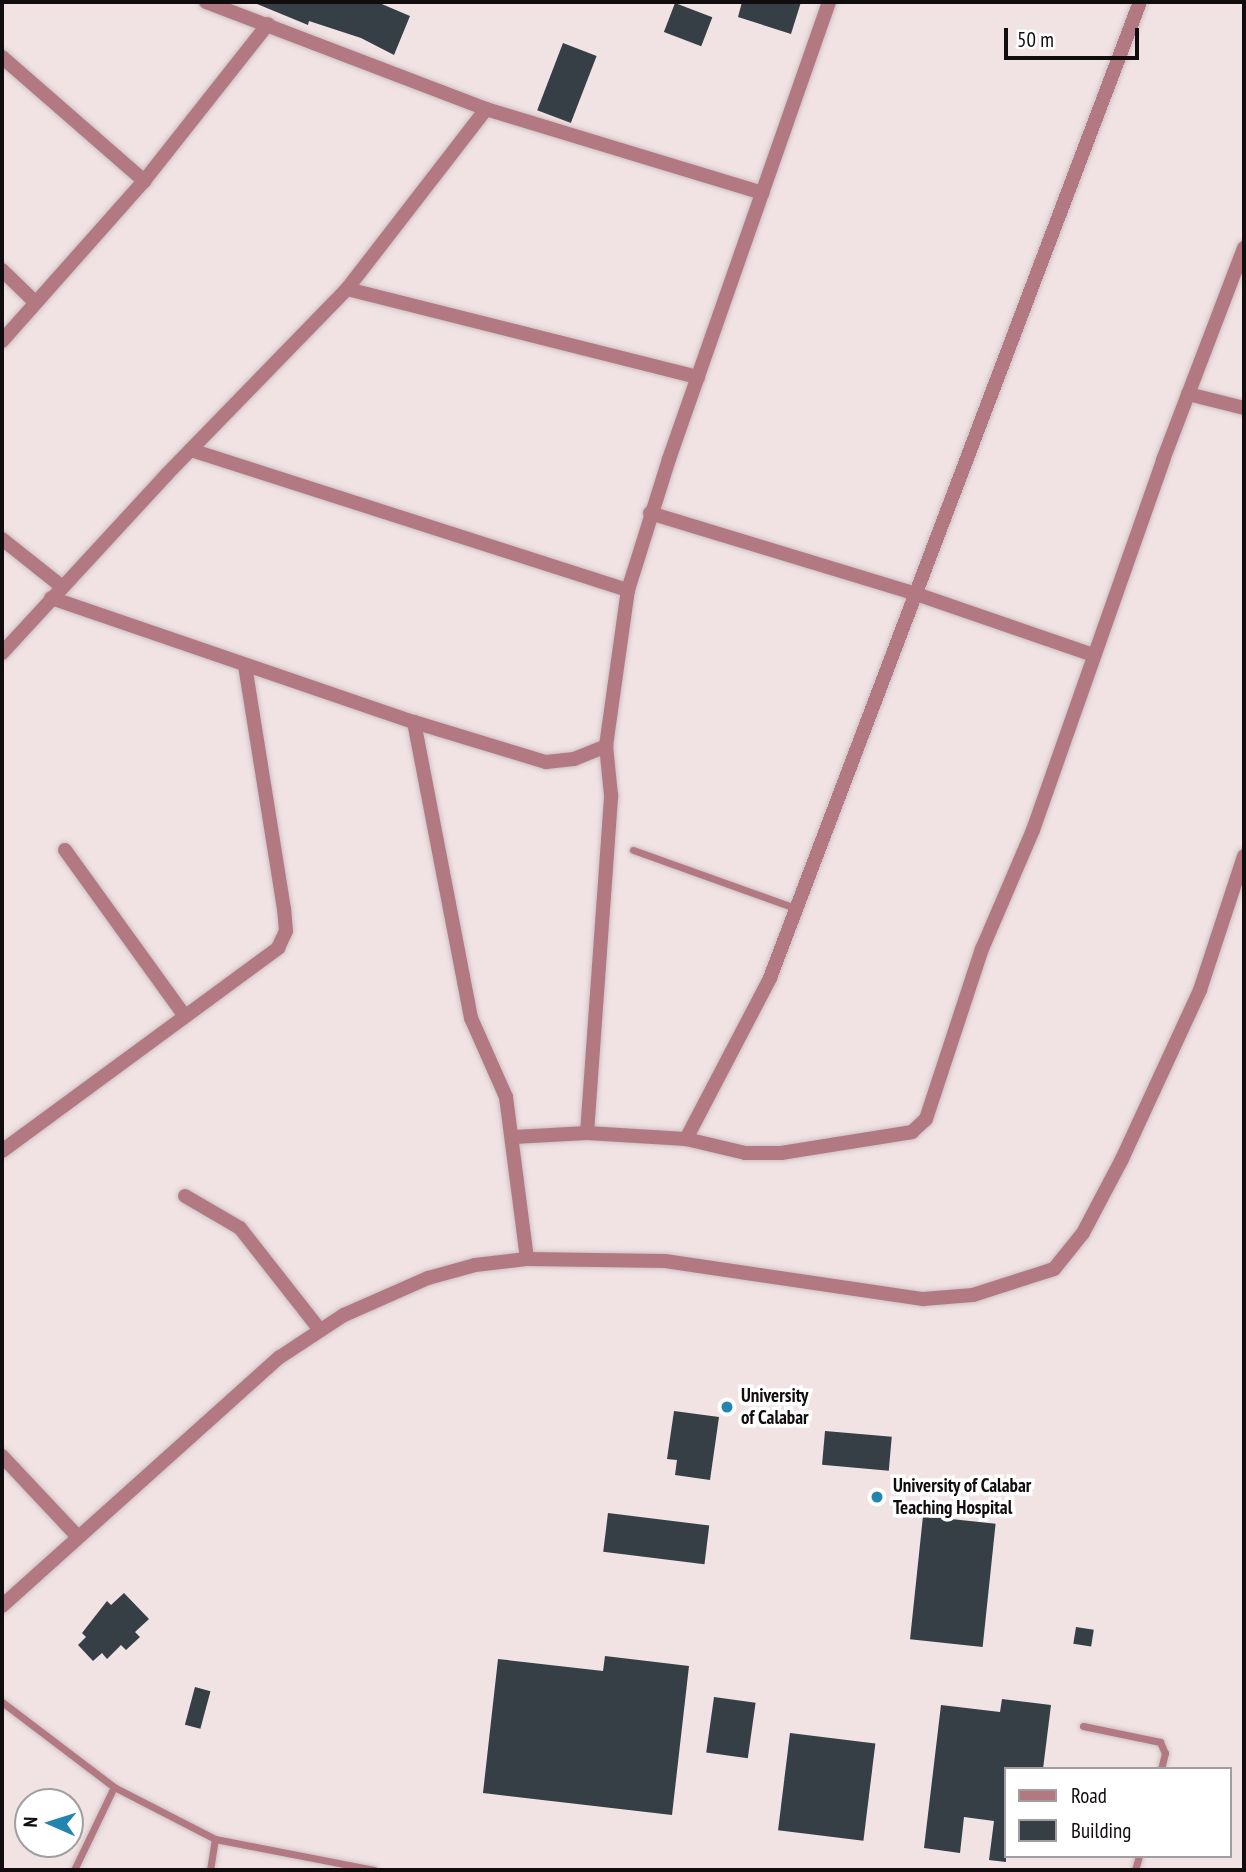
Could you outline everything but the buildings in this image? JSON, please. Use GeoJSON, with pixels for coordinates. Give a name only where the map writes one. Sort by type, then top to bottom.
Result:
{"type":"FeatureCollection","features":[{"type":"Feature","properties":{"kind":"street"},"geometry":{"type":"LineString","coordinates":[[206,2],[486,109],[763,193]]}},
{"type":"Feature","properties":{"kind":"street"},"geometry":{"type":"LineString","coordinates":[[587,1133],[611,795],[606,746],[628,590],[650,513],[829,2]]}},
{"type":"Feature","properties":{"kind":"street"},"geometry":{"type":"LineString","coordinates":[[686,1139],[770,978],[1140,2]]}},
{"type":"Feature","properties":{"kind":"street"},"geometry":{"type":"LineString","coordinates":[[2,341],[144,181],[268,24]]}},
{"type":"Feature","properties":{"kind":"street"},"geometry":{"type":"LineString","coordinates":[[2,57],[144,181]]}},
{"type":"Feature","properties":{"kind":"street"},"geometry":{"type":"LineString","coordinates":[[2,653],[61,586],[348,289],[486,109]]}},
{"type":"Feature","properties":{"kind":"street"},"geometry":{"type":"LineString","coordinates":[[514,1136],[587,1133],[686,1139],[746,1153],[781,1153],[912,1132],[926,1119],[982,949],[1033,830],[1093,655],[1244,248]]}},
{"type":"Feature","properties":{"kind":"street"},"geometry":{"type":"LineString","coordinates":[[2,270],[36,303]]}},
{"type":"Feature","properties":{"kind":"street"},"geometry":{"type":"LineString","coordinates":[[348,289],[698,377]]}},
{"type":"Feature","properties":{"kind":"street"},"geometry":{"type":"LineString","coordinates":[[1188,394],[1244,408]]}},
{"type":"Feature","properties":{"kind":"street"},"geometry":{"type":"LineString","coordinates":[[191,450],[628,590]]}},
{"type":"Feature","properties":{"kind":"street"},"geometry":{"type":"LineString","coordinates":[[650,513],[916,594],[1093,655]]}},
{"type":"Feature","properties":{"kind":"street"},"geometry":{"type":"LineString","coordinates":[[2,539],[61,586]]}},
{"type":"Feature","properties":{"kind":"street"},"geometry":{"type":"LineString","coordinates":[[51,598],[414,723],[546,762],[574,759],[606,746]]}},
{"type":"Feature","properties":{"kind":"street"},"geometry":{"type":"LineString","coordinates":[[4,1145],[278,948],[286,932],[245,666]]}},
{"type":"Feature","properties":{"kind":"street"},"geometry":{"type":"LineString","coordinates":[[414,723],[471,1018],[506,1097],[514,1136],[527,1259]]}},
{"type":"Feature","properties":{"kind":"street"},"geometry":{"type":"LineString","coordinates":[[65,850],[184,1015]]}},
{"type":"Feature","properties":{"kind":"street"},"geometry":{"type":"LineString","coordinates":[[2,1606],[281,1357],[320,1330],[381,1295],[428,1278],[475,1265],[527,1259],[665,1261],[923,1299],[972,1295],[1054,1269],[1083,1233],[1195,1002],[1244,856]]}},
{"type":"Feature","properties":{"kind":"street"},"geometry":{"type":"LineString","coordinates":[[185,1196],[240,1227],[320,1330]]}},
{"type":"Feature","properties":{"kind":"street"},"geometry":{"type":"LineString","coordinates":[[2,1456],[78,1537]]}},
{"type":"Feature","properties":{"kind":"lane"},"geometry":{"type":"LineString","coordinates":[[633,850],[795,908]]}},
{"type":"Feature","properties":{"kind":"lane"},"geometry":{"type":"LineString","coordinates":[[2,1702],[114,1787],[215,1839],[374,1870]]}},
{"type":"Feature","properties":{"kind":"lane"},"geometry":{"type":"LineString","coordinates":[[1083,1727],[1160,1742],[1165,1753],[1162,1767]]}},
{"type":"Feature","properties":{"kind":"lane"},"geometry":{"type":"LineString","coordinates":[[74,1870],[114,1787]]}},
{"type":"Feature","properties":{"kind":"lane"},"geometry":{"type":"LineString","coordinates":[[211,1870],[215,1839]]}},
{"type":"Feature","properties":{"kind":"place","name":"University of Calabar"},"geometry":{"type":"Point","coordinates":[727,1407]}},
{"type":"Feature","properties":{"kind":"place","name":"University of Calabar Teaching Hospital"},"geometry":{"type":"Point","coordinates":[877,1497]}}]}
